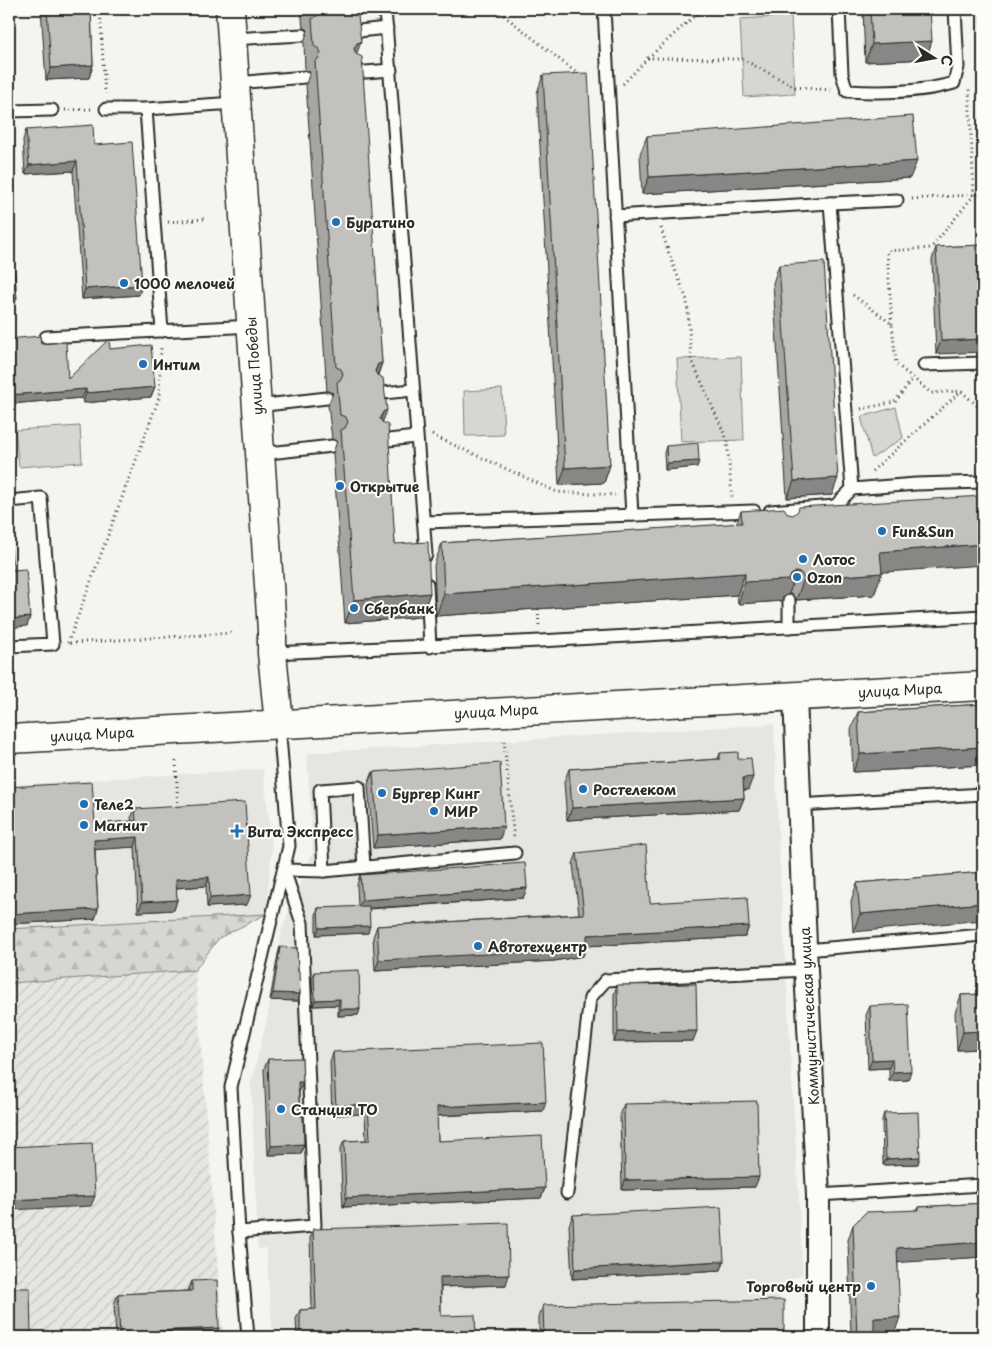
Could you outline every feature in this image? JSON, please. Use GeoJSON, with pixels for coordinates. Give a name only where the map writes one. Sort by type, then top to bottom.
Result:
{"type":"FeatureCollection","features":[{"type":"Feature","properties":{"kind":"main road","name":"улица Победы"},"geometry":{"type":"LineString","coordinates":[[230,9],[272,653],[279,724]]}},
{"type":"Feature","properties":{"kind":"main road","name":"улица Мира"},"geometry":{"type":"LineString","coordinates":[[9,739],[983,686]]}},
{"type":"Feature","properties":{"kind":"street","name":"Коммунистическая улица"},"geometry":{"type":"LineString","coordinates":[[795,696],[805,960],[818,1195],[818,1337]]}},
{"type":"Feature","properties":{"kind":"lane"},"geometry":{"type":"LineString","coordinates":[[385,9],[424,522],[430,647]]}},
{"type":"Feature","properties":{"kind":"lane"},"geometry":{"type":"LineString","coordinates":[[604,9],[632,515]]}},
{"type":"Feature","properties":{"kind":"lane"},"geometry":{"type":"LineString","coordinates":[[839,9],[842,74],[847,91],[866,92],[934,89],[954,83],[958,67],[954,9]]}},
{"type":"Feature","properties":{"kind":"lane"},"geometry":{"type":"LineString","coordinates":[[349,32],[387,28]]}},
{"type":"Feature","properties":{"kind":"lane"},"geometry":{"type":"LineString","coordinates":[[232,39],[303,35]]}},
{"type":"Feature","properties":{"kind":"lane"},"geometry":{"type":"LineString","coordinates":[[353,73],[391,70]]}},
{"type":"Feature","properties":{"kind":"lane"},"geometry":{"type":"LineString","coordinates":[[106,109],[146,109],[235,93],[306,77]]}},
{"type":"Feature","properties":{"kind":"lane"},"geometry":{"type":"LineString","coordinates":[[146,109],[162,331]]}},
{"type":"Feature","properties":{"kind":"lane"},"geometry":{"type":"LineString","coordinates":[[9,111],[52,110]]}},
{"type":"Feature","properties":{"kind":"lane"},"geometry":{"type":"LineString","coordinates":[[615,216],[897,200]]}},
{"type":"Feature","properties":{"kind":"lane"},"geometry":{"type":"LineString","coordinates":[[830,203],[852,489]]}},
{"type":"Feature","properties":{"kind":"lane"},"geometry":{"type":"LineString","coordinates":[[46,337],[252,326]]}},
{"type":"Feature","properties":{"kind":"lane"},"geometry":{"type":"LineString","coordinates":[[924,365],[983,363]]}},
{"type":"Feature","properties":{"kind":"lane"},"geometry":{"type":"LineString","coordinates":[[374,394],[413,390]]}},
{"type":"Feature","properties":{"kind":"lane"},"geometry":{"type":"LineString","coordinates":[[257,406],[328,398]]}},
{"type":"Feature","properties":{"kind":"lane"},"geometry":{"type":"LineString","coordinates":[[379,442],[416,432]]}},
{"type":"Feature","properties":{"kind":"lane"},"geometry":{"type":"LineString","coordinates":[[260,454],[332,446]]}},
{"type":"Feature","properties":{"kind":"lane"},"geometry":{"type":"LineString","coordinates":[[424,522],[733,512],[783,515],[835,506],[852,489],[916,484],[983,482]]}},
{"type":"Feature","properties":{"kind":"lane"},"geometry":{"type":"LineString","coordinates":[[9,501],[41,498],[53,644],[9,646]]}},
{"type":"Feature","properties":{"kind":"lane"},"geometry":{"type":"LineString","coordinates":[[789,601],[790,627]]}},
{"type":"Feature","properties":{"kind":"lane"},"geometry":{"type":"LineString","coordinates":[[272,653],[430,647],[983,616]]}},
{"type":"Feature","properties":{"kind":"lane"},"geometry":{"type":"LineString","coordinates":[[248,1337],[231,1087],[289,846],[279,724]]}},
{"type":"Feature","properties":{"kind":"lane"},"geometry":{"type":"LineString","coordinates":[[324,871],[320,790],[360,787],[364,867]]}},
{"type":"Feature","properties":{"kind":"lane"},"geometry":{"type":"LineString","coordinates":[[798,805],[983,794]]}},
{"type":"Feature","properties":{"kind":"lane"},"geometry":{"type":"LineString","coordinates":[[284,870],[324,871],[515,853]]}},
{"type":"Feature","properties":{"kind":"lane"},"geometry":{"type":"LineString","coordinates":[[240,1232],[315,1226],[304,1012],[302,924],[284,870]]}},
{"type":"Feature","properties":{"kind":"lane"},"geometry":{"type":"LineString","coordinates":[[567,1193],[590,998],[606,980],[805,960],[983,935]]}},
{"type":"Feature","properties":{"kind":"lane"},"geometry":{"type":"LineString","coordinates":[[818,1195],[983,1186]]}},
{"type":"Feature","properties":{"kind":"path"},"geometry":{"type":"LineString","coordinates":[[100,9],[106,109]]}},
{"type":"Feature","properties":{"kind":"path"},"geometry":{"type":"LineString","coordinates":[[496,9],[608,99],[648,58],[702,9]]}},
{"type":"Feature","properties":{"kind":"path"},"geometry":{"type":"LineString","coordinates":[[648,58],[742,59],[795,87],[847,91]]}},
{"type":"Feature","properties":{"kind":"path"},"geometry":{"type":"LineString","coordinates":[[969,80],[974,195],[932,248],[887,251],[896,364],[931,393],[961,391],[983,411]]}},
{"type":"Feature","properties":{"kind":"path"},"geometry":{"type":"LineString","coordinates":[[73,110],[88,109]]}},
{"type":"Feature","properties":{"kind":"path"},"geometry":{"type":"LineString","coordinates":[[897,200],[983,194]]}},
{"type":"Feature","properties":{"kind":"path"},"geometry":{"type":"LineString","coordinates":[[657,213],[669,254],[687,300],[691,358],[727,440],[733,512]]}},
{"type":"Feature","properties":{"kind":"path"},"geometry":{"type":"LineString","coordinates":[[154,223],[204,219]]}},
{"type":"Feature","properties":{"kind":"path"},"geometry":{"type":"LineString","coordinates":[[836,283],[892,324]]}},
{"type":"Feature","properties":{"kind":"path"},"geometry":{"type":"LineString","coordinates":[[70,643],[160,398],[162,331]]}},
{"type":"Feature","properties":{"kind":"path"},"geometry":{"type":"LineString","coordinates":[[845,413],[895,402],[913,378]]}},
{"type":"Feature","properties":{"kind":"path"},"geometry":{"type":"LineString","coordinates":[[852,489],[961,391]]}},
{"type":"Feature","properties":{"kind":"path"},"geometry":{"type":"LineString","coordinates":[[416,432],[556,492],[631,496]]}},
{"type":"Feature","properties":{"kind":"path"},"geometry":{"type":"LineString","coordinates":[[53,644],[232,633]]}},
{"type":"Feature","properties":{"kind":"path"},"geometry":{"type":"LineString","coordinates":[[504,740],[515,853]]}},
{"type":"Feature","properties":{"kind":"path"},"geometry":{"type":"LineString","coordinates":[[176,760],[178,816]]}},
{"type":"Feature","properties":{"kind":"shaded area"},"geometry":{"type":"Polygon","coordinates":[[[978,9],[983,9],[983,82],[978,9]]]}},
{"type":"Feature","properties":{"kind":"shaded area"},"geometry":{"type":"Polygon","coordinates":[[[774,724],[779,853],[803,1274],[779,1285],[779,1337],[273,1337],[266,1248],[258,1249],[251,1083],[267,1019],[282,929],[313,852],[307,753],[774,724]]]}},
{"type":"Feature","properties":{"kind":"shaded area"},"geometry":{"type":"Polygon","coordinates":[[[263,769],[272,847],[266,914],[9,929],[9,785],[263,769]]]}},
{"type":"Feature","properties":{"kind":"shaded area"},"geometry":{"type":"Polygon","coordinates":[[[195,970],[223,1337],[9,1337],[9,983],[195,970]]]}},
{"type":"Feature","properties":{"kind":"green space"},"geometry":{"type":"Polygon","coordinates":[[[791,16],[795,94],[744,97],[740,19],[791,16]]]}},
{"type":"Feature","properties":{"kind":"green space"},"geometry":{"type":"Polygon","coordinates":[[[741,357],[744,440],[681,442],[677,359],[741,357]]]}},
{"type":"Feature","properties":{"kind":"green space"},"geometry":{"type":"Polygon","coordinates":[[[502,389],[504,435],[465,436],[464,391],[502,389]]]}},
{"type":"Feature","properties":{"kind":"green space"},"geometry":{"type":"Polygon","coordinates":[[[896,407],[903,438],[872,458],[861,417],[896,407]]]}},
{"type":"Feature","properties":{"kind":"green space"},"geometry":{"type":"Polygon","coordinates":[[[80,426],[82,462],[19,467],[15,430],[80,426]]]}},
{"type":"Feature","properties":{"kind":"green space"},"geometry":{"type":"Polygon","coordinates":[[[266,914],[219,938],[195,970],[9,983],[9,929],[266,914]]]}},
{"type":"Feature","properties":{"kind":"building"},"geometry":{"type":"Polygon","coordinates":[[[47,9],[91,9],[93,65],[51,68],[47,9]]]}},
{"type":"Feature","properties":{"kind":"building"},"geometry":{"type":"Polygon","coordinates":[[[318,9],[350,9],[352,13],[358,16],[361,42],[357,43],[354,49],[356,54],[362,57],[382,363],[378,364],[375,371],[377,375],[383,378],[387,410],[383,412],[380,418],[382,422],[388,425],[395,544],[428,542],[430,593],[354,600],[341,430],[345,428],[348,422],[346,417],[340,415],[337,382],[343,374],[341,369],[336,367],[315,61],[321,53],[314,46],[312,19],[318,15],[318,9]]]}},
{"type":"Feature","properties":{"kind":"building"},"geometry":{"type":"Polygon","coordinates":[[[870,9],[930,9],[932,41],[872,44],[870,9]]]}},
{"type":"Feature","properties":{"kind":"building"},"geometry":{"type":"Polygon","coordinates":[[[588,73],[610,465],[565,468],[543,75],[588,73]]]}},
{"type":"Feature","properties":{"kind":"building"},"geometry":{"type":"Polygon","coordinates":[[[913,116],[917,161],[649,177],[647,136],[913,116]]]}},
{"type":"Feature","properties":{"kind":"building"},"geometry":{"type":"Polygon","coordinates":[[[93,125],[94,145],[132,142],[142,285],[85,289],[77,161],[29,165],[26,130],[93,125]]]}},
{"type":"Feature","properties":{"kind":"building"},"geometry":{"type":"Polygon","coordinates":[[[9,243],[12,243],[17,298],[9,298],[9,243]]]}},
{"type":"Feature","properties":{"kind":"building"},"geometry":{"type":"Polygon","coordinates":[[[983,245],[983,339],[941,341],[936,247],[983,245]]]}},
{"type":"Feature","properties":{"kind":"building"},"geometry":{"type":"Polygon","coordinates":[[[824,262],[838,478],[794,481],[779,265],[824,262]]]}},
{"type":"Feature","properties":{"kind":"building"},"geometry":{"type":"Polygon","coordinates":[[[40,336],[41,344],[66,342],[68,379],[109,339],[110,349],[151,345],[155,387],[86,393],[86,389],[9,395],[9,339],[40,336]]]}},
{"type":"Feature","properties":{"kind":"building"},"geometry":{"type":"Polygon","coordinates":[[[698,443],[699,461],[667,463],[666,446],[698,443]]]}},
{"type":"Feature","properties":{"kind":"building"},"geometry":{"type":"Polygon","coordinates":[[[983,496],[983,544],[880,552],[882,573],[804,579],[801,573],[796,572],[791,575],[789,580],[745,582],[745,573],[444,594],[442,543],[742,523],[741,511],[784,508],[788,514],[793,515],[798,511],[799,507],[983,496]]]}},
{"type":"Feature","properties":{"kind":"building"},"geometry":{"type":"Polygon","coordinates":[[[9,525],[13,570],[26,569],[30,617],[9,619],[9,525]]]}},
{"type":"Feature","properties":{"kind":"building"},"geometry":{"type":"Polygon","coordinates":[[[983,704],[983,747],[860,754],[858,712],[983,704]]]}},
{"type":"Feature","properties":{"kind":"building"},"geometry":{"type":"Polygon","coordinates":[[[738,752],[738,759],[751,758],[753,777],[743,778],[744,798],[572,808],[569,769],[720,759],[720,753],[738,752]]]}},
{"type":"Feature","properties":{"kind":"building","name":"МИР"},"geometry":{"type":"Polygon","coordinates":[[[500,763],[504,826],[378,835],[373,772],[500,763]]]}},
{"type":"Feature","properties":{"kind":"building"},"geometry":{"type":"Polygon","coordinates":[[[92,782],[95,824],[136,821],[135,809],[245,802],[251,895],[210,898],[209,877],[176,879],[177,900],[142,902],[138,837],[94,840],[98,909],[9,914],[9,787],[92,782]]]}},
{"type":"Feature","properties":{"kind":"building"},"geometry":{"type":"Polygon","coordinates":[[[646,845],[650,903],[747,897],[749,926],[587,935],[587,944],[558,950],[379,960],[377,926],[584,914],[577,853],[646,845]]]}},
{"type":"Feature","properties":{"kind":"building"},"geometry":{"type":"Polygon","coordinates":[[[525,863],[527,888],[362,900],[360,875],[525,863]]]}},
{"type":"Feature","properties":{"kind":"building"},"geometry":{"type":"Polygon","coordinates":[[[983,872],[983,903],[860,914],[857,883],[983,872]]]}},
{"type":"Feature","properties":{"kind":"building"},"geometry":{"type":"Polygon","coordinates":[[[369,906],[370,926],[319,928],[318,908],[369,906]]]}},
{"type":"Feature","properties":{"kind":"building"},"geometry":{"type":"Polygon","coordinates":[[[280,947],[297,948],[300,994],[273,993],[280,947]]]}},
{"type":"Feature","properties":{"kind":"building"},"geometry":{"type":"Polygon","coordinates":[[[359,970],[360,1009],[340,1009],[340,999],[315,1000],[314,972],[359,970]]]}},
{"type":"Feature","properties":{"kind":"building"},"geometry":{"type":"Polygon","coordinates":[[[696,984],[697,1031],[618,1032],[617,985],[696,984]]]}},
{"type":"Feature","properties":{"kind":"building"},"geometry":{"type":"Polygon","coordinates":[[[983,994],[983,1031],[963,1032],[961,995],[983,994]]]}},
{"type":"Feature","properties":{"kind":"building"},"geometry":{"type":"Polygon","coordinates":[[[908,1004],[911,1071],[893,1072],[892,1059],[872,1060],[870,1006],[908,1004]]]}},
{"type":"Feature","properties":{"kind":"building"},"geometry":{"type":"Polygon","coordinates":[[[543,1043],[546,1102],[437,1107],[438,1141],[542,1136],[545,1188],[346,1198],[344,1141],[370,1140],[368,1104],[336,1106],[333,1052],[543,1043]]]}},
{"type":"Feature","properties":{"kind":"building","name":"Станция ТО"},"geometry":{"type":"Polygon","coordinates":[[[302,1058],[303,1082],[298,1082],[300,1116],[303,1116],[304,1144],[271,1146],[268,1059],[302,1058]]]}},
{"type":"Feature","properties":{"kind":"building"},"geometry":{"type":"Polygon","coordinates":[[[9,1085],[11,1087],[11,1096],[9,1099],[9,1085]]]}},
{"type":"Feature","properties":{"kind":"building"},"geometry":{"type":"Polygon","coordinates":[[[757,1101],[759,1177],[625,1180],[624,1104],[757,1101]]]}},
{"type":"Feature","properties":{"kind":"building"},"geometry":{"type":"Polygon","coordinates":[[[918,1112],[920,1157],[886,1159],[884,1113],[918,1112]]]}},
{"type":"Feature","properties":{"kind":"building"},"geometry":{"type":"Polygon","coordinates":[[[92,1143],[95,1196],[9,1200],[9,1147],[92,1143]]]}},
{"type":"Feature","properties":{"kind":"building"},"geometry":{"type":"Polygon","coordinates":[[[983,1203],[983,1242],[897,1248],[900,1317],[874,1318],[874,1337],[857,1337],[853,1225],[866,1212],[919,1210],[919,1207],[983,1203]]]}},
{"type":"Feature","properties":{"kind":"building"},"geometry":{"type":"Polygon","coordinates":[[[721,1207],[724,1261],[575,1269],[573,1215],[721,1207]]]}},
{"type":"Feature","properties":{"kind":"building"},"geometry":{"type":"Polygon","coordinates":[[[508,1223],[509,1275],[440,1277],[441,1316],[475,1315],[476,1337],[300,1337],[300,1310],[316,1309],[313,1229],[508,1223]]]}},
{"type":"Feature","properties":{"kind":"building"},"geometry":{"type":"Polygon","coordinates":[[[217,1280],[219,1328],[156,1331],[156,1337],[120,1337],[118,1294],[192,1291],[192,1281],[217,1280]]]}},
{"type":"Feature","properties":{"kind":"building"},"geometry":{"type":"Polygon","coordinates":[[[9,1288],[30,1288],[31,1337],[9,1337],[9,1288]]]}},
{"type":"Feature","properties":{"kind":"building"},"geometry":{"type":"Polygon","coordinates":[[[784,1300],[784,1337],[544,1337],[543,1305],[784,1300]]]}},
{"type":"Feature","properties":{"kind":"place","name":"Буратино"},"geometry":{"type":"Point","coordinates":[336,222]}},
{"type":"Feature","properties":{"kind":"place","name":"1000 мелочей"},"geometry":{"type":"Point","coordinates":[124,283]}},
{"type":"Feature","properties":{"kind":"place","name":"Интим"},"geometry":{"type":"Point","coordinates":[143,364]}},
{"type":"Feature","properties":{"kind":"place","name":"Открытие"},"geometry":{"type":"Point","coordinates":[340,486]}},
{"type":"Feature","properties":{"kind":"place","name":"Fun&Sun"},"geometry":{"type":"Point","coordinates":[882,531]}},
{"type":"Feature","properties":{"kind":"place","name":"Лотос"},"geometry":{"type":"Point","coordinates":[803,559]}},
{"type":"Feature","properties":{"kind":"place","name":"Ozon"},"geometry":{"type":"Point","coordinates":[797,577]}},
{"type":"Feature","properties":{"kind":"place","name":"Сбербанк"},"geometry":{"type":"Point","coordinates":[354,608]}},
{"type":"Feature","properties":{"kind":"place","name":"Ростелеком"},"geometry":{"type":"Point","coordinates":[583,789]}},
{"type":"Feature","properties":{"kind":"place","name":"Бургер Кинг"},"geometry":{"type":"Point","coordinates":[382,793]}},
{"type":"Feature","properties":{"kind":"place","name":"Теле2"},"geometry":{"type":"Point","coordinates":[84,804]}},
{"type":"Feature","properties":{"kind":"place","name":"МИР"},"geometry":{"type":"Point","coordinates":[434,811]}},
{"type":"Feature","properties":{"kind":"place","name":"Магнит"},"geometry":{"type":"Point","coordinates":[84,825]}},
{"type":"Feature","properties":{"kind":"place","name":"Вита Экспресс"},"geometry":{"type":"Point","coordinates":[237,831]}},
{"type":"Feature","properties":{"kind":"place","name":"Автотехцентр"},"geometry":{"type":"Point","coordinates":[478,946]}},
{"type":"Feature","properties":{"kind":"place","name":"Станция ТО"},"geometry":{"type":"Point","coordinates":[281,1109]}},
{"type":"Feature","properties":{"kind":"place","name":"Торговый центр"},"geometry":{"type":"Point","coordinates":[871,1286]}}]}
